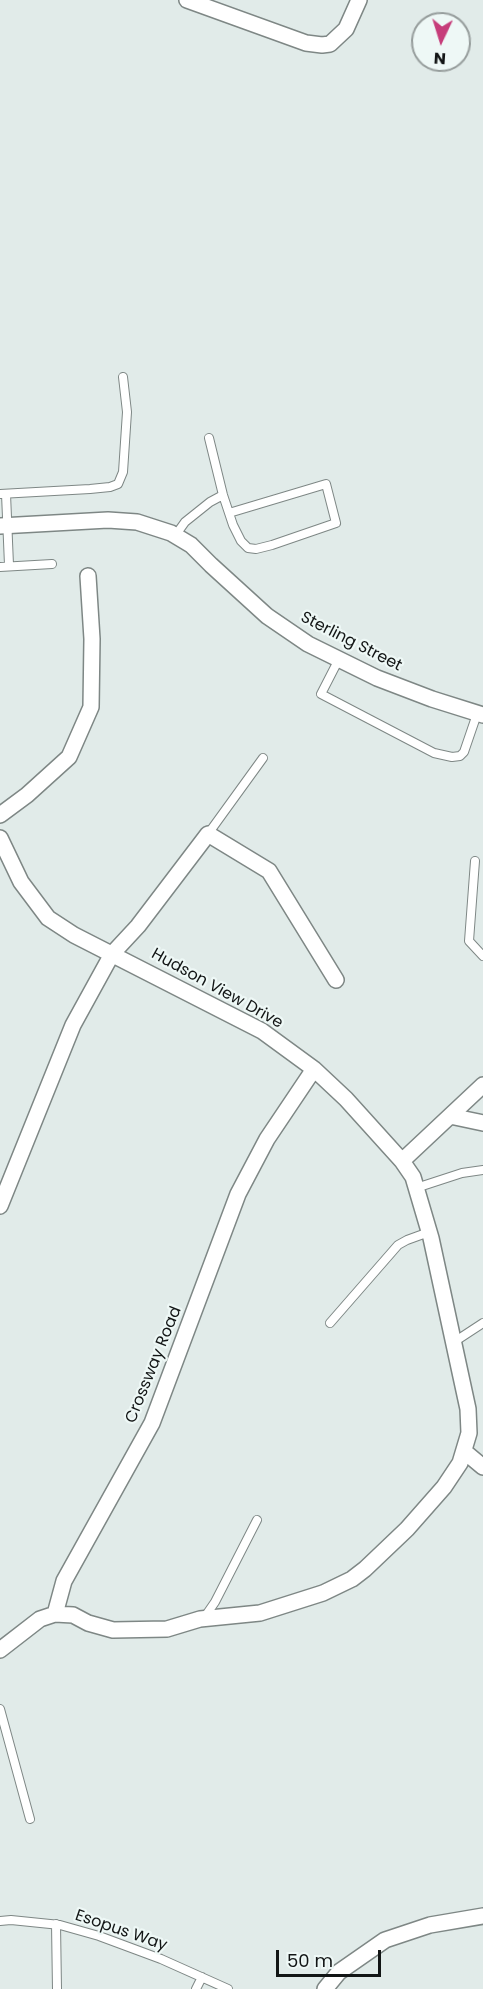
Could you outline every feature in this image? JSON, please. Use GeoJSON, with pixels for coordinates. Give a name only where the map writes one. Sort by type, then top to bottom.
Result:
{"type":"FeatureCollection","features":[{"type":"Feature","properties":{"kind":"street"},"geometry":{"type":"LineString","coordinates":[[187,0],[306,43],[330,44],[346,29],[358,0]]}},
{"type":"Feature","properties":{"kind":"street"},"geometry":{"type":"LineString","coordinates":[[3,525],[108,520],[137,522],[169,533]]}},
{"type":"Feature","properties":{"kind":"street","name":"Sterling Street"},"geometry":{"type":"LineString","coordinates":[[169,533],[191,545],[267,616],[308,644],[377,678],[480,714]]}},
{"type":"Feature","properties":{"kind":"street"},"geometry":{"type":"LineString","coordinates":[[0,815],[27,795],[69,757],[91,707],[92,639],[88,576]]}},
{"type":"Feature","properties":{"kind":"street"},"geometry":{"type":"LineString","coordinates":[[0,1206],[73,1025],[112,954],[138,926],[208,834],[269,871],[336,980]]}},
{"type":"Feature","properties":{"kind":"street","name":"Hudson View Drive"},"geometry":{"type":"LineString","coordinates":[[0,838],[21,882],[48,918],[74,935],[262,1031],[314,1069],[346,1099],[402,1161],[413,1177],[429,1233],[468,1409],[469,1433],[465,1452],[444,1487],[407,1529],[352,1579],[323,1593],[260,1613],[204,1619],[167,1629],[113,1630],[88,1623],[73,1615],[55,1614]]}},
{"type":"Feature","properties":{"kind":"street","name":"Crossway Road"},"geometry":{"type":"LineString","coordinates":[[55,1614],[64,1581],[152,1423],[238,1194],[267,1139],[314,1069]]}},
{"type":"Feature","properties":{"kind":"street"},"geometry":{"type":"LineString","coordinates":[[402,1161],[483,1085]]}},
{"type":"Feature","properties":{"kind":"street"},"geometry":{"type":"LineString","coordinates":[[450,1116],[483,1123]]}},
{"type":"Feature","properties":{"kind":"street"},"geometry":{"type":"LineString","coordinates":[[465,1452],[483,1467]]}},
{"type":"Feature","properties":{"kind":"street"},"geometry":{"type":"LineString","coordinates":[[0,1650],[40,1619],[55,1614]]}},
{"type":"Feature","properties":{"kind":"street"},"geometry":{"type":"LineString","coordinates":[[325,1989],[339,1972],[385,1940],[430,1925],[483,1916]]}},
{"type":"Feature","properties":{"kind":"lane"},"geometry":{"type":"LineString","coordinates":[[9,566],[3,525],[3,494],[90,489],[118,484],[123,472],[127,412],[123,377]]}},
{"type":"Feature","properties":{"kind":"lane"},"geometry":{"type":"LineString","coordinates":[[209,438],[229,513],[241,542],[248,548],[256,549],[336,523],[326,484],[229,513]]}},
{"type":"Feature","properties":{"kind":"lane"},"geometry":{"type":"LineString","coordinates":[[169,533],[223,495]]}},
{"type":"Feature","properties":{"kind":"lane"},"geometry":{"type":"LineString","coordinates":[[0,567],[52,564]]}},
{"type":"Feature","properties":{"kind":"lane"},"geometry":{"type":"LineString","coordinates":[[339,659],[321,694],[434,753],[452,757],[460,756],[464,752],[480,714]]}},
{"type":"Feature","properties":{"kind":"lane"},"geometry":{"type":"LineString","coordinates":[[208,834],[262,758]]}},
{"type":"Feature","properties":{"kind":"lane"},"geometry":{"type":"LineString","coordinates":[[475,861],[469,941],[483,956]]}},
{"type":"Feature","properties":{"kind":"lane"},"geometry":{"type":"LineString","coordinates":[[416,1188],[462,1173],[483,1170]]}},
{"type":"Feature","properties":{"kind":"lane"},"geometry":{"type":"LineString","coordinates":[[330,1323],[398,1245],[429,1233]]}},
{"type":"Feature","properties":{"kind":"lane"},"geometry":{"type":"LineString","coordinates":[[454,1342],[483,1323]]}},
{"type":"Feature","properties":{"kind":"lane"},"geometry":{"type":"LineString","coordinates":[[204,1619],[257,1520]]}},
{"type":"Feature","properties":{"kind":"lane"},"geometry":{"type":"LineString","coordinates":[[0,1709],[30,1819]]}},
{"type":"Feature","properties":{"kind":"lane","name":"Esopus Way"},"geometry":{"type":"LineString","coordinates":[[0,1921],[56,1924],[99,1936],[161,1959],[228,1989]]}},
{"type":"Feature","properties":{"kind":"lane"},"geometry":{"type":"LineString","coordinates":[[56,1924],[57,1989]]}},
{"type":"Feature","properties":{"kind":"lane"},"geometry":{"type":"LineString","coordinates":[[196,1989],[202,1977]]}}]}
